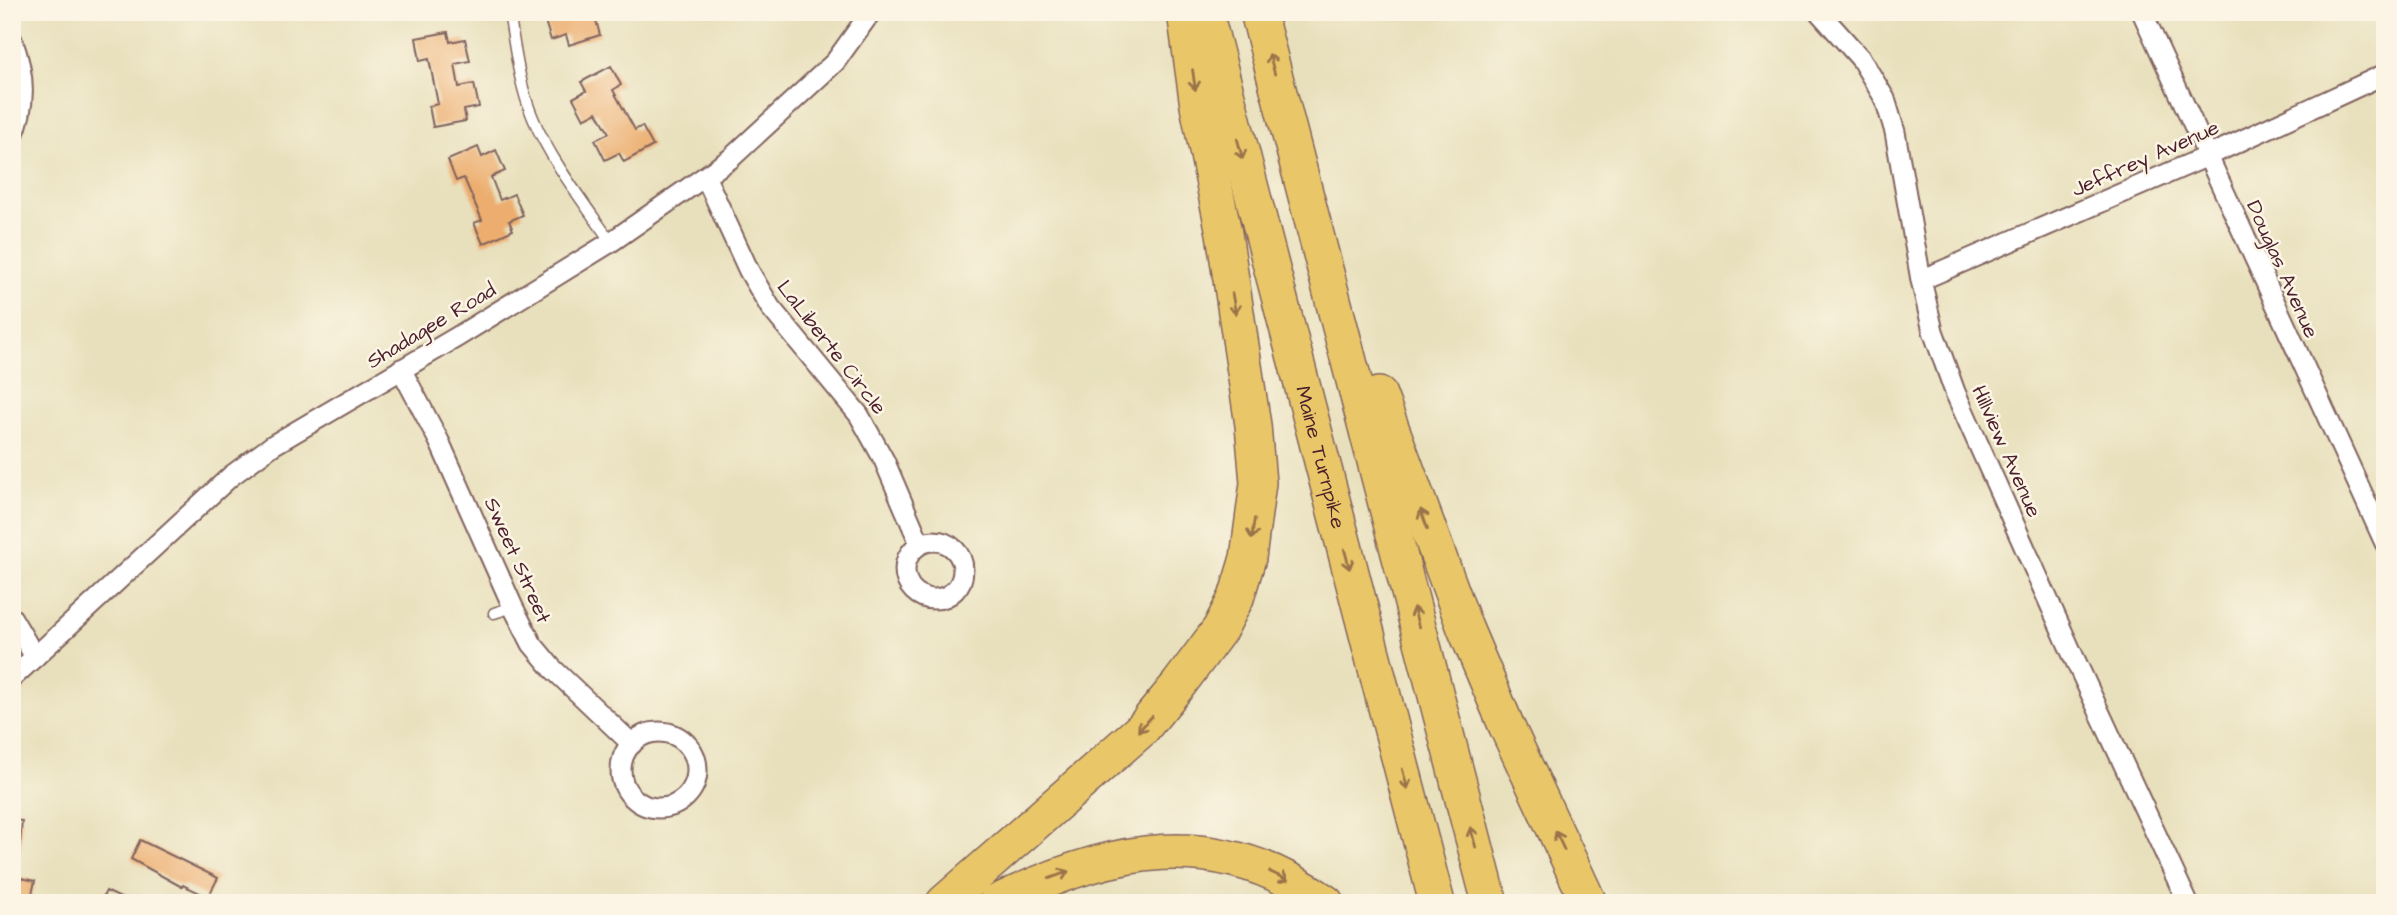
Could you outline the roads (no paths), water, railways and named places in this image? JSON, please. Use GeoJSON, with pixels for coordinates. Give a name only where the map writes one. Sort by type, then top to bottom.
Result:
{"type":"FeatureCollection","features":[{"type":"Feature","properties":{"kind":"highway"},"geometry":{"type":"LineString","coordinates":[[944,903],[1142,729],[1220,629],[1236,598],[1248,558],[1258,482],[1254,425],[1224,233],[1198,106],[1185,12]]}},
{"type":"Feature","properties":{"kind":"highway","name":"Maine Turnpike"},"geometry":{"type":"LineString","coordinates":[[1205,12],[1437,903]]}},
{"type":"Feature","properties":{"kind":"highway"},"geometry":{"type":"LineString","coordinates":[[1258,12],[1490,903]]}},
{"type":"Feature","properties":{"kind":"highway"},"geometry":{"type":"LineString","coordinates":[[1299,169],[1408,477],[1465,628],[1506,725],[1589,903]]}},
{"type":"Feature","properties":{"kind":"highway"},"geometry":{"type":"LineString","coordinates":[[996,903],[1030,886],[1078,868],[1112,858],[1162,851],[1189,852],[1254,865],[1290,881],[1326,903]]}},
{"type":"Feature","properties":{"kind":"street","name":"Shadagee Road"},"geometry":{"type":"LineString","coordinates":[[12,678],[246,464],[306,424],[457,337],[611,242],[706,177],[753,140],[816,82],[849,45],[871,12]]}},
{"type":"Feature","properties":{"kind":"street","name":"Hillview Avenue"},"geometry":{"type":"LineString","coordinates":[[1819,12],[1861,59],[1885,99],[1895,132],[1933,331],[1955,391],[2071,651],[2189,903]]}},
{"type":"Feature","properties":{"kind":"street","name":"Douglas Avenue"},"geometry":{"type":"LineString","coordinates":[[2142,12],[2385,543]]}},
{"type":"Feature","properties":{"kind":"street"},"geometry":{"type":"LineString","coordinates":[[12,40],[23,82],[22,109],[12,138]]}},
{"type":"Feature","properties":{"kind":"street","name":"Jeffrey Avenue"},"geometry":{"type":"LineString","coordinates":[[1921,279],[2208,156],[2385,74]]}},
{"type":"Feature","properties":{"kind":"street","name":"LaLiberte Circle"},"geometry":{"type":"LineString","coordinates":[[706,177],[749,271],[770,307],[846,399],[868,431],[897,488],[920,544]]}},
{"type":"Feature","properties":{"kind":"street","name":"Sweet Street"},"geometry":{"type":"LineString","coordinates":[[401,369],[439,441],[523,629],[541,656],[632,744]]}},
{"type":"Feature","properties":{"kind":"street"},"geometry":{"type":"LineString","coordinates":[[12,618],[36,657]]}},
{"type":"Feature","properties":{"kind":"lane"},"geometry":{"type":"LineString","coordinates":[[509,12],[522,86],[534,121],[546,144],[611,242]]}},
{"type":"Feature","properties":{"kind":"lane"},"geometry":{"type":"LineString","coordinates":[[494,613],[513,607]]}}]}
